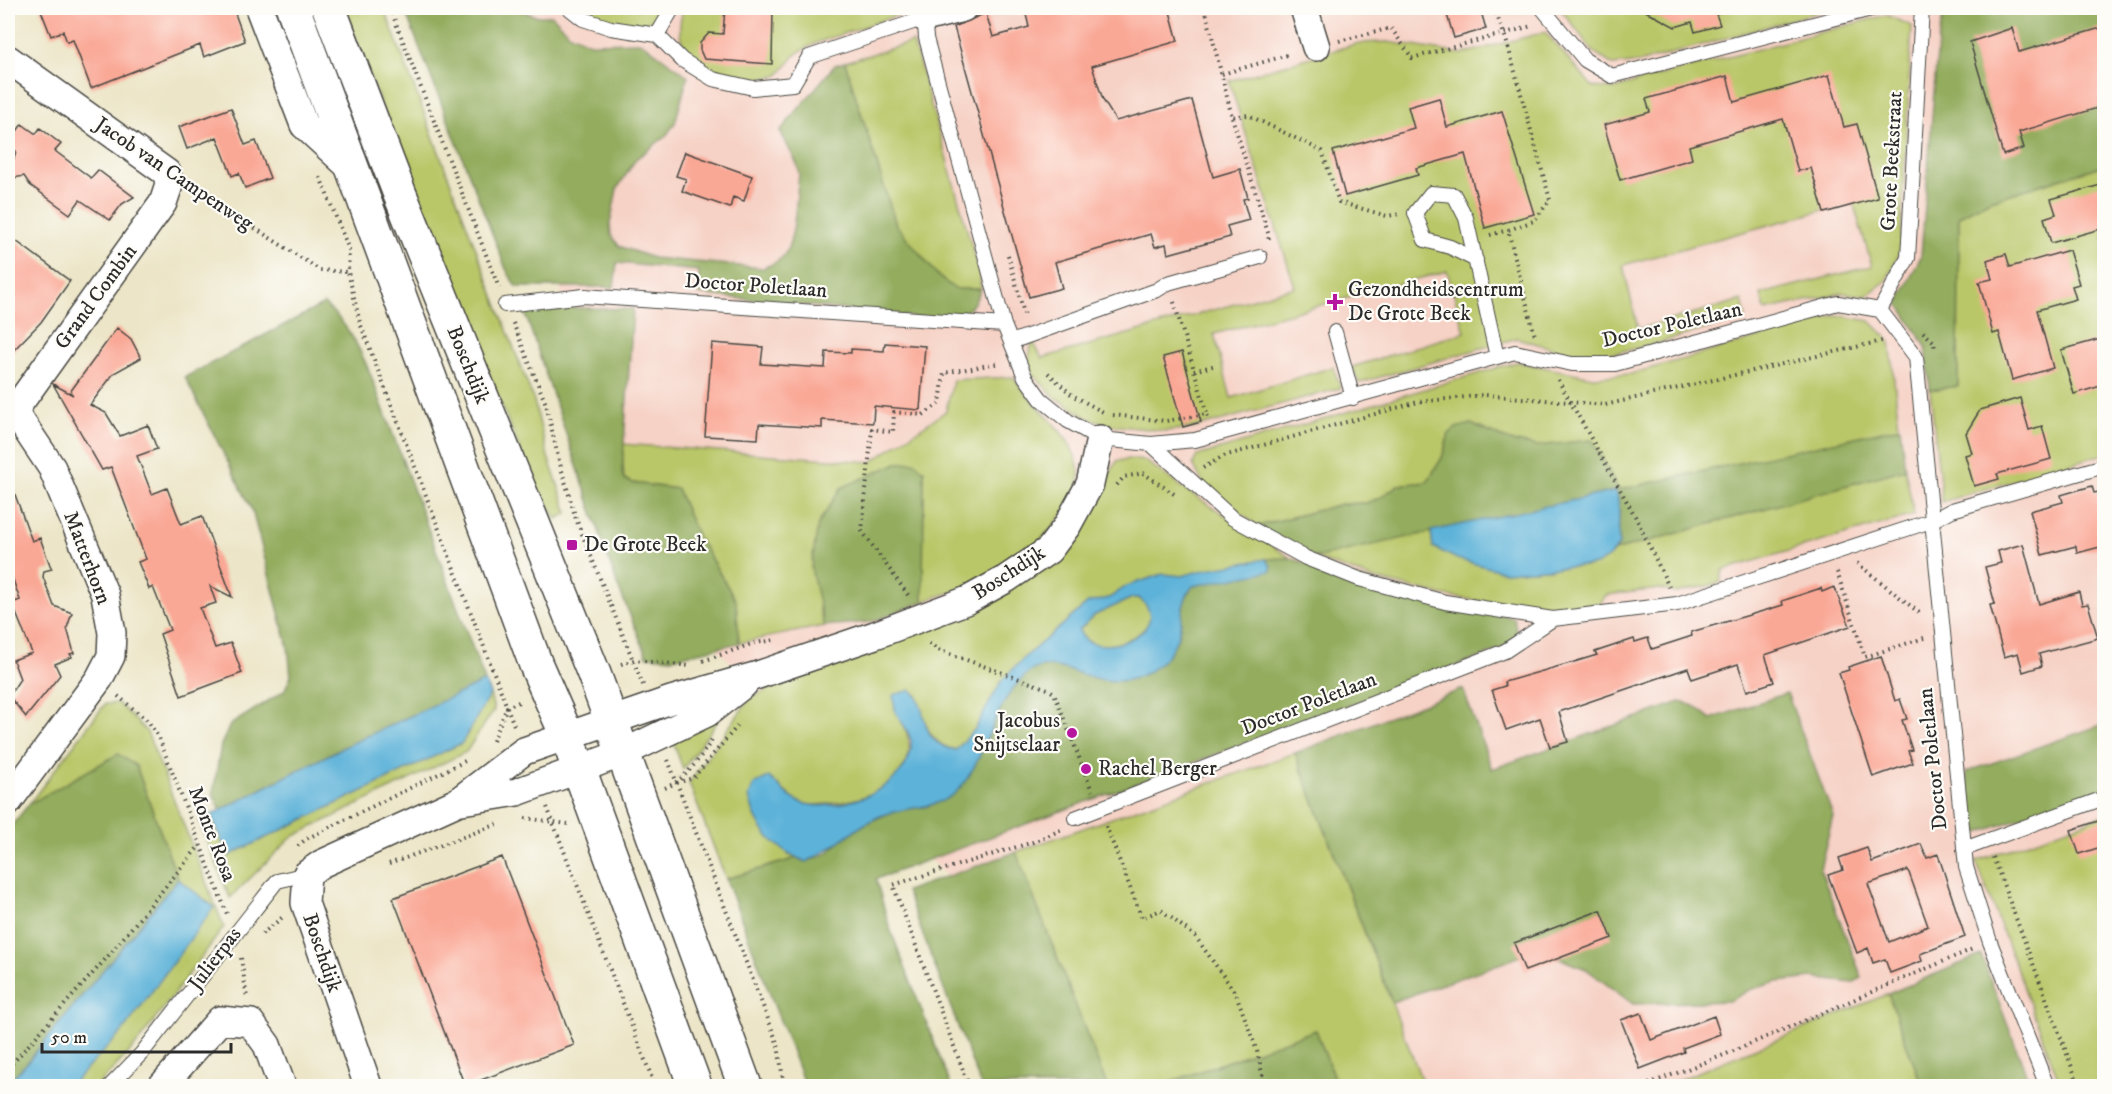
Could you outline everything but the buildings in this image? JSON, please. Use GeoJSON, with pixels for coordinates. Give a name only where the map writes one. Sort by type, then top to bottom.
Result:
{"type":"FeatureCollection","features":[{"type":"Feature","properties":{"kind":"main road","name":"Boschdijk"},"geometry":{"type":"LineString","coordinates":[[293,8],[356,173],[536,665],[567,736],[695,1086]]}},
{"type":"Feature","properties":{"kind":"main road","name":"Boschdijk"},"geometry":{"type":"LineString","coordinates":[[329,8],[408,214],[611,721],[745,1086]]}},
{"type":"Feature","properties":{"kind":"street","name":"Boschdijk"},"geometry":{"type":"LineString","coordinates":[[260,8],[304,125],[356,173]]}},
{"type":"Feature","properties":{"kind":"street"},"geometry":{"type":"LineString","coordinates":[[924,13],[963,8]]}},
{"type":"Feature","properties":{"kind":"street"},"geometry":{"type":"LineString","coordinates":[[1304,8],[1316,47]]}},
{"type":"Feature","properties":{"kind":"street","name":"Jacob van Campenweg"},"geometry":{"type":"LineString","coordinates":[[8,59],[167,173]]}},
{"type":"Feature","properties":{"kind":"street","name":"Grand Combin"},"geometry":{"type":"LineString","coordinates":[[10,410],[163,203],[170,185],[167,173]]}},
{"type":"Feature","properties":{"kind":"street","name":"Matterhorn"},"geometry":{"type":"LineString","coordinates":[[8,802],[99,679],[111,656],[112,633],[105,596],[52,468],[10,410]]}},
{"type":"Feature","properties":{"kind":"street","name":"Boschdijk"},"geometry":{"type":"LineString","coordinates":[[368,1086],[305,903],[307,874],[321,864],[457,802],[524,751],[755,676],[969,600],[1006,579],[1048,550],[1067,526],[1090,484],[1100,439]]}},
{"type":"Feature","properties":{"kind":"street","name":"Boschdijk"},"geometry":{"type":"LineString","coordinates":[[457,802],[517,792],[623,753],[707,713],[755,676]]}},
{"type":"Feature","properties":{"kind":"street","name":"Julierpas"},"geometry":{"type":"LineString","coordinates":[[162,1086],[220,1020],[251,1023]]}},
{"type":"Feature","properties":{"kind":"street"},"geometry":{"type":"LineString","coordinates":[[251,1023],[267,1045],[282,1086]]}},
{"type":"Feature","properties":{"kind":"lane"},"geometry":{"type":"LineString","coordinates":[[569,8],[583,19],[611,28],[657,35],[682,60],[713,80],[753,88],[793,84],[809,57],[924,13]]}},
{"type":"Feature","properties":{"kind":"lane"},"geometry":{"type":"LineString","coordinates":[[657,35],[673,8]]}},
{"type":"Feature","properties":{"kind":"lane"},"geometry":{"type":"LineString","coordinates":[[1542,8],[1585,60],[1612,76],[1875,8]]}},
{"type":"Feature","properties":{"kind":"lane","name":"Grote Beekstraat"},"geometry":{"type":"LineString","coordinates":[[1880,310],[1908,258],[1922,8]]}},
{"type":"Feature","properties":{"kind":"lane","name":"Doctor Poletlaan"},"geometry":{"type":"LineString","coordinates":[[924,13],[926,38],[1004,325],[1025,377],[1041,399],[1068,421],[1100,439],[1151,444],[1195,440],[1515,352],[1572,364],[1616,364],[1838,303],[1880,310],[1916,357],[1966,867],[1990,942],[2047,1086]]}},
{"type":"Feature","properties":{"kind":"lane"},"geometry":{"type":"LineString","coordinates":[[1476,260],[1450,247],[1425,240],[1415,213],[1431,193],[1454,195],[1466,218],[1476,260],[1497,357]]}},
{"type":"Feature","properties":{"kind":"lane"},"geometry":{"type":"LineString","coordinates":[[1011,342],[1157,290],[1168,283],[1260,257]]}},
{"type":"Feature","properties":{"kind":"lane","name":"Doctor Poletlaan"},"geometry":{"type":"LineString","coordinates":[[505,304],[584,296],[1004,325]]}},
{"type":"Feature","properties":{"kind":"lane"},"geometry":{"type":"LineString","coordinates":[[1335,332],[1353,398]]}},
{"type":"Feature","properties":{"kind":"lane","name":"Doctor Poletlaan"},"geometry":{"type":"LineString","coordinates":[[1151,444],[1232,518],[1306,558],[1359,579],[1445,602],[1553,619],[1677,604],[1931,521]]}},
{"type":"Feature","properties":{"kind":"lane"},"geometry":{"type":"LineString","coordinates":[[1931,521],[1952,510],[2104,466]]}},
{"type":"Feature","properties":{"kind":"lane","name":"Doctor Poletlaan"},"geometry":{"type":"LineString","coordinates":[[1075,818],[1505,651],[1553,619]]}},
{"type":"Feature","properties":{"kind":"lane","name":"Doctor Poletlaan"},"geometry":{"type":"LineString","coordinates":[[1964,849],[2104,798]]}},
{"type":"Feature","properties":{"kind":"lane","name":"Julierpas"},"geometry":{"type":"LineString","coordinates":[[110,1086],[142,1053],[277,881],[307,874]]}},
{"type":"Feature","properties":{"kind":"path"},"geometry":{"type":"LineString","coordinates":[[390,8],[505,304]]}},
{"type":"Feature","properties":{"kind":"path"},"geometry":{"type":"LineString","coordinates":[[1205,8],[1232,117],[1269,236],[1267,249],[1260,257]]}},
{"type":"Feature","properties":{"kind":"path"},"geometry":{"type":"LineString","coordinates":[[1494,8],[1504,33],[1550,200],[1534,220],[1508,230],[1537,344],[1635,516],[1677,604]]}},
{"type":"Feature","properties":{"kind":"path"},"geometry":{"type":"LineString","coordinates":[[1222,74],[1391,28],[1412,58],[1552,20]]}},
{"type":"Feature","properties":{"kind":"path"},"geometry":{"type":"LineString","coordinates":[[1232,117],[1248,115],[1322,151],[1339,202],[1387,216],[1415,213]]}},
{"type":"Feature","properties":{"kind":"path"},"geometry":{"type":"LineString","coordinates":[[316,167],[349,250],[348,272],[360,322],[524,751]]}},
{"type":"Feature","properties":{"kind":"path","name":"Jacob van Campenweg"},"geometry":{"type":"LineString","coordinates":[[167,173],[320,270],[348,272]]}},
{"type":"Feature","properties":{"kind":"path"},"geometry":{"type":"LineString","coordinates":[[1005,245],[1030,335],[1044,369],[1072,396],[1108,415],[1166,421],[1207,414]]}},
{"type":"Feature","properties":{"kind":"path"},"geometry":{"type":"LineString","coordinates":[[1177,312],[1207,414],[1224,456]]}},
{"type":"Feature","properties":{"kind":"path"},"geometry":{"type":"LineString","coordinates":[[1188,476],[1224,456],[1418,402],[1485,395],[1605,405],[1923,331],[1934,342],[1935,353]]}},
{"type":"Feature","properties":{"kind":"path"},"geometry":{"type":"LineString","coordinates":[[1018,360],[944,373],[940,403],[923,415],[894,412],[893,432],[872,429],[862,531],[909,597],[929,644],[938,650],[1027,681],[1054,693],[1142,918],[1161,910],[1195,936],[1236,994],[1257,1051],[1265,1086]]}},
{"type":"Feature","properties":{"kind":"path"},"geometry":{"type":"LineString","coordinates":[[1194,371],[1216,365]]}},
{"type":"Feature","properties":{"kind":"path"},"geometry":{"type":"LineString","coordinates":[[1836,551],[1924,616],[1941,620],[1925,638],[1865,657],[1836,551]]}},
{"type":"Feature","properties":{"kind":"path"},"geometry":{"type":"LineString","coordinates":[[634,660],[690,666],[754,643],[784,638]]}},
{"type":"Feature","properties":{"kind":"path","name":"Monte Rosa"},"geometry":{"type":"LineString","coordinates":[[99,679],[148,721],[159,738],[234,933],[251,1023]]}},
{"type":"Feature","properties":{"kind":"path"},"geometry":{"type":"LineString","coordinates":[[538,785],[637,1034],[655,1086]]}},
{"type":"Feature","properties":{"kind":"path"},"geometry":{"type":"LineString","coordinates":[[969,1086],[893,885],[1033,842],[1072,824],[1075,818]]}},
{"type":"Feature","properties":{"kind":"path"},"geometry":{"type":"LineString","coordinates":[[1987,841],[2079,1086]]}},
{"type":"Feature","properties":{"kind":"path"},"geometry":{"type":"LineString","coordinates":[[8,1068],[110,954],[200,845]]}},
{"type":"Feature","properties":{"kind":"path"},"geometry":{"type":"LineString","coordinates":[[1643,1086],[1724,1055],[1990,942]]}},
{"type":"Feature","properties":{"kind":"shaded area","name":"Gezondheidscentrum De Grote Beek"},"geometry":{"type":"Polygon","coordinates":[[[465,8],[2104,8],[2104,1086],[1158,1086],[665,597],[465,8]]]}},
{"type":"Feature","properties":{"kind":"green space"},"geometry":{"type":"Polygon","coordinates":[[[344,8],[384,8],[534,401],[548,457],[568,513],[557,519],[532,479],[426,223],[344,8]]]}},
{"type":"Feature","properties":{"kind":"green space"},"geometry":{"type":"Polygon","coordinates":[[[415,8],[517,8],[534,15],[552,15],[570,34],[590,43],[641,42],[688,76],[675,123],[666,136],[636,159],[617,189],[610,224],[611,235],[619,246],[653,258],[763,268],[782,258],[792,235],[799,174],[797,164],[780,131],[835,65],[845,62],[896,225],[939,277],[955,289],[981,289],[978,296],[966,311],[955,317],[941,320],[698,294],[699,271],[617,263],[614,287],[516,287],[506,269],[406,13],[415,8]]]}},
{"type":"Feature","properties":{"kind":"green space"},"geometry":{"type":"Polygon","coordinates":[[[579,8],[666,8],[646,23],[624,25],[601,19],[579,8]]]}},
{"type":"Feature","properties":{"kind":"green space"},"geometry":{"type":"Polygon","coordinates":[[[684,8],[907,8],[907,12],[816,43],[797,53],[778,76],[740,80],[701,65],[684,48],[680,23],[684,8]]]}},
{"type":"Feature","properties":{"kind":"green space"},"geometry":{"type":"Polygon","coordinates":[[[1560,8],[1832,8],[1642,62],[1613,65],[1594,53],[1560,8]]]}},
{"type":"Feature","properties":{"kind":"green space"},"geometry":{"type":"Polygon","coordinates":[[[1945,8],[2104,8],[2104,165],[1988,201],[1959,216],[1958,386],[1930,390],[1926,347],[1898,303],[1921,256],[1938,40],[1945,8]]]}},
{"type":"Feature","properties":{"kind":"green space"},"geometry":{"type":"Polygon","coordinates":[[[1886,15],[1912,26],[1900,252],[1886,281],[1866,296],[1842,293],[1765,310],[1761,294],[1872,266],[1853,202],[1623,265],[1638,329],[1742,300],[1746,317],[1648,346],[1613,353],[1569,353],[1517,338],[1359,383],[1352,367],[1465,332],[1447,271],[1214,334],[1231,398],[1333,367],[1341,388],[1193,428],[1165,431],[1110,425],[1088,418],[1056,398],[1033,375],[1028,363],[1032,340],[1042,358],[1295,287],[1229,81],[1359,43],[1388,42],[1462,54],[1545,32],[1593,87],[1615,89],[1886,15]]]}},
{"type":"Feature","properties":{"kind":"green space"},"geometry":{"type":"Polygon","coordinates":[[[913,42],[979,271],[981,289],[955,289],[939,277],[896,225],[845,62],[913,42]]]}},
{"type":"Feature","properties":{"kind":"green space"},"geometry":{"type":"Polygon","coordinates":[[[2104,165],[2104,454],[1942,502],[1930,390],[1958,386],[1959,216],[1988,201],[2104,165]]]}},
{"type":"Feature","properties":{"kind":"green space"},"geometry":{"type":"Polygon","coordinates":[[[324,304],[340,319],[352,336],[370,373],[485,681],[342,748],[220,810],[213,793],[221,745],[230,725],[284,691],[291,676],[288,647],[252,510],[185,377],[324,304]]]}},
{"type":"Feature","properties":{"kind":"green space"},"geometry":{"type":"Polygon","coordinates":[[[523,307],[633,309],[622,473],[624,479],[633,483],[677,489],[698,537],[736,601],[739,643],[673,658],[647,656],[617,584],[523,307]]]}},
{"type":"Feature","properties":{"kind":"green space"},"geometry":{"type":"Polygon","coordinates":[[[1837,315],[1870,321],[1890,341],[1899,428],[1618,490],[1592,440],[1537,446],[1510,441],[1471,424],[1449,434],[1442,458],[1427,482],[1398,485],[1380,498],[1366,503],[1342,504],[1258,526],[1206,489],[1193,464],[1197,456],[1517,362],[1593,377],[1631,374],[1837,315]]]}},
{"type":"Feature","properties":{"kind":"green space"},"geometry":{"type":"Polygon","coordinates":[[[1013,377],[1071,447],[1079,473],[1079,482],[1074,495],[1066,510],[1040,540],[997,576],[984,583],[923,602],[924,470],[897,463],[880,472],[819,608],[824,626],[739,643],[736,601],[698,537],[677,489],[633,483],[624,479],[622,444],[871,462],[946,411],[953,380],[1013,377]]]}},
{"type":"Feature","properties":{"kind":"green space"},"geometry":{"type":"Polygon","coordinates":[[[1471,424],[1510,441],[1537,446],[1592,440],[1619,490],[1900,427],[1905,469],[1614,551],[1619,545],[1619,504],[1616,491],[1314,558],[1258,526],[1342,504],[1366,503],[1380,498],[1398,485],[1427,482],[1442,458],[1449,434],[1456,428],[1471,424]]]}},
{"type":"Feature","properties":{"kind":"green space"},"geometry":{"type":"Polygon","coordinates":[[[1130,459],[1145,461],[1291,558],[1266,559],[1182,576],[1163,574],[1127,586],[1109,598],[1088,603],[1002,680],[975,729],[956,750],[939,743],[933,737],[925,722],[917,695],[896,712],[906,730],[909,746],[907,760],[900,773],[875,792],[859,798],[814,805],[794,799],[779,785],[788,855],[797,858],[726,879],[689,783],[750,698],[783,682],[959,612],[1103,485],[1117,461],[1130,459]]]}},
{"type":"Feature","properties":{"kind":"green space"},"geometry":{"type":"Polygon","coordinates":[[[915,462],[924,471],[923,602],[871,622],[824,626],[811,568],[818,524],[841,488],[897,463],[915,462]]]}},
{"type":"Feature","properties":{"kind":"green space"},"geometry":{"type":"Polygon","coordinates":[[[1905,469],[1914,515],[1723,570],[1720,583],[1676,593],[1660,589],[1606,595],[1600,604],[1549,611],[1446,596],[1371,578],[1314,558],[1431,531],[1433,547],[1505,572],[1596,565],[1614,551],[1905,469]]]}},
{"type":"Feature","properties":{"kind":"green space"},"geometry":{"type":"Polygon","coordinates":[[[1291,558],[1315,567],[1514,618],[1517,634],[1507,646],[1484,656],[876,879],[889,926],[951,1086],[805,1086],[726,879],[797,858],[806,862],[827,853],[847,833],[877,818],[905,808],[928,806],[970,771],[1001,707],[1017,683],[1028,673],[1041,667],[1055,667],[1106,679],[1124,680],[1144,674],[1163,660],[1171,650],[1179,631],[1187,594],[1193,586],[1271,566],[1266,559],[1291,558]]]}},
{"type":"Feature","properties":{"kind":"green space"},"geometry":{"type":"Polygon","coordinates":[[[1132,598],[1138,598],[1149,607],[1151,617],[1137,635],[1111,645],[1086,640],[1079,630],[1095,615],[1132,598]]]}},
{"type":"Feature","properties":{"kind":"green space"},"geometry":{"type":"Polygon","coordinates":[[[1463,689],[1492,769],[1680,702],[1695,706],[1711,719],[1787,693],[1833,816],[1820,869],[1862,978],[1852,983],[1813,978],[1777,982],[1749,990],[1730,1001],[1633,1004],[1586,969],[1538,950],[1392,1002],[1295,753],[1463,689]]]}},
{"type":"Feature","properties":{"kind":"green space"},"geometry":{"type":"Polygon","coordinates":[[[490,694],[494,710],[466,752],[292,837],[230,898],[199,821],[211,815],[228,856],[462,743],[490,694]]]}},
{"type":"Feature","properties":{"kind":"green space"},"geometry":{"type":"Polygon","coordinates":[[[118,703],[147,732],[224,927],[136,1045],[97,1086],[70,1086],[122,1032],[214,907],[178,879],[136,766],[29,804],[105,704],[118,703]]]}},
{"type":"Feature","properties":{"kind":"green space"},"geometry":{"type":"Polygon","coordinates":[[[724,712],[683,769],[672,739],[724,712]]]}},
{"type":"Feature","properties":{"kind":"green space"},"geometry":{"type":"Polygon","coordinates":[[[2104,724],[2104,788],[1973,835],[1966,772],[2104,724]]]}},
{"type":"Feature","properties":{"kind":"green space"},"geometry":{"type":"Polygon","coordinates":[[[1295,753],[1424,1086],[1337,1086],[1316,1030],[1159,1086],[1107,1086],[1016,852],[1295,753]]]}},
{"type":"Feature","properties":{"kind":"green space"},"geometry":{"type":"Polygon","coordinates":[[[118,754],[136,766],[178,879],[26,1064],[8,1082],[8,830],[29,804],[118,754]]]}},
{"type":"Feature","properties":{"kind":"green space"},"geometry":{"type":"Polygon","coordinates":[[[2104,815],[2104,1086],[2061,1086],[1976,861],[2104,815]]]}},
{"type":"Feature","properties":{"kind":"green space"},"geometry":{"type":"Polygon","coordinates":[[[1016,852],[1107,1086],[981,1086],[906,891],[1016,852]]]}},
{"type":"Feature","properties":{"kind":"green space"},"geometry":{"type":"Polygon","coordinates":[[[1981,955],[2031,1086],[1922,1086],[1888,994],[1981,955]]]}},
{"type":"Feature","properties":{"kind":"green space"},"geometry":{"type":"Polygon","coordinates":[[[1888,994],[1922,1086],[1664,1086],[1888,994]]]}},
{"type":"Feature","properties":{"kind":"green space"},"geometry":{"type":"Polygon","coordinates":[[[1316,1030],[1337,1086],[1159,1086],[1316,1030]]]}},
{"type":"Feature","properties":{"kind":"water"},"geometry":{"type":"Polygon","coordinates":[[[1616,491],[1619,504],[1619,545],[1609,557],[1596,565],[1505,572],[1457,559],[1433,547],[1431,531],[1616,491]]]}},
{"type":"Feature","properties":{"kind":"water"},"geometry":{"type":"Polygon","coordinates":[[[1266,559],[1271,566],[1271,571],[1193,586],[1187,594],[1179,631],[1171,650],[1163,660],[1143,675],[1124,681],[1106,680],[1056,667],[1042,667],[1028,673],[1006,699],[969,776],[959,789],[943,801],[883,815],[806,862],[776,844],[756,819],[749,796],[754,784],[769,777],[794,800],[820,806],[855,800],[889,783],[901,771],[909,757],[911,741],[896,713],[893,695],[911,690],[917,697],[934,740],[956,750],[975,729],[1002,680],[1088,603],[1109,598],[1127,586],[1163,574],[1182,576],[1207,569],[1266,559]],[[1132,598],[1095,615],[1079,630],[1086,640],[1099,645],[1128,640],[1141,632],[1148,622],[1149,611],[1139,598],[1132,598]]]}},
{"type":"Feature","properties":{"kind":"water"},"geometry":{"type":"Polygon","coordinates":[[[485,681],[490,694],[462,743],[228,856],[211,815],[342,748],[485,681]]]}},
{"type":"Feature","properties":{"kind":"water"},"geometry":{"type":"Polygon","coordinates":[[[178,879],[214,907],[122,1032],[70,1086],[8,1086],[8,1082],[26,1064],[178,879]]]}},
{"type":"Feature","properties":{"kind":"place","name":"Gezondheidscentrum De Grote Beek"},"geometry":{"type":"Point","coordinates":[1335,302]}},
{"type":"Feature","properties":{"kind":"place","name":"De Grote Beek"},"geometry":{"type":"Point","coordinates":[572,545]}},
{"type":"Feature","properties":{"kind":"place","name":"Jacobus Snijtselaar"},"geometry":{"type":"Point","coordinates":[1072,733]}},
{"type":"Feature","properties":{"kind":"place","name":"Rachel Berger"},"geometry":{"type":"Point","coordinates":[1086,769]}}]}
